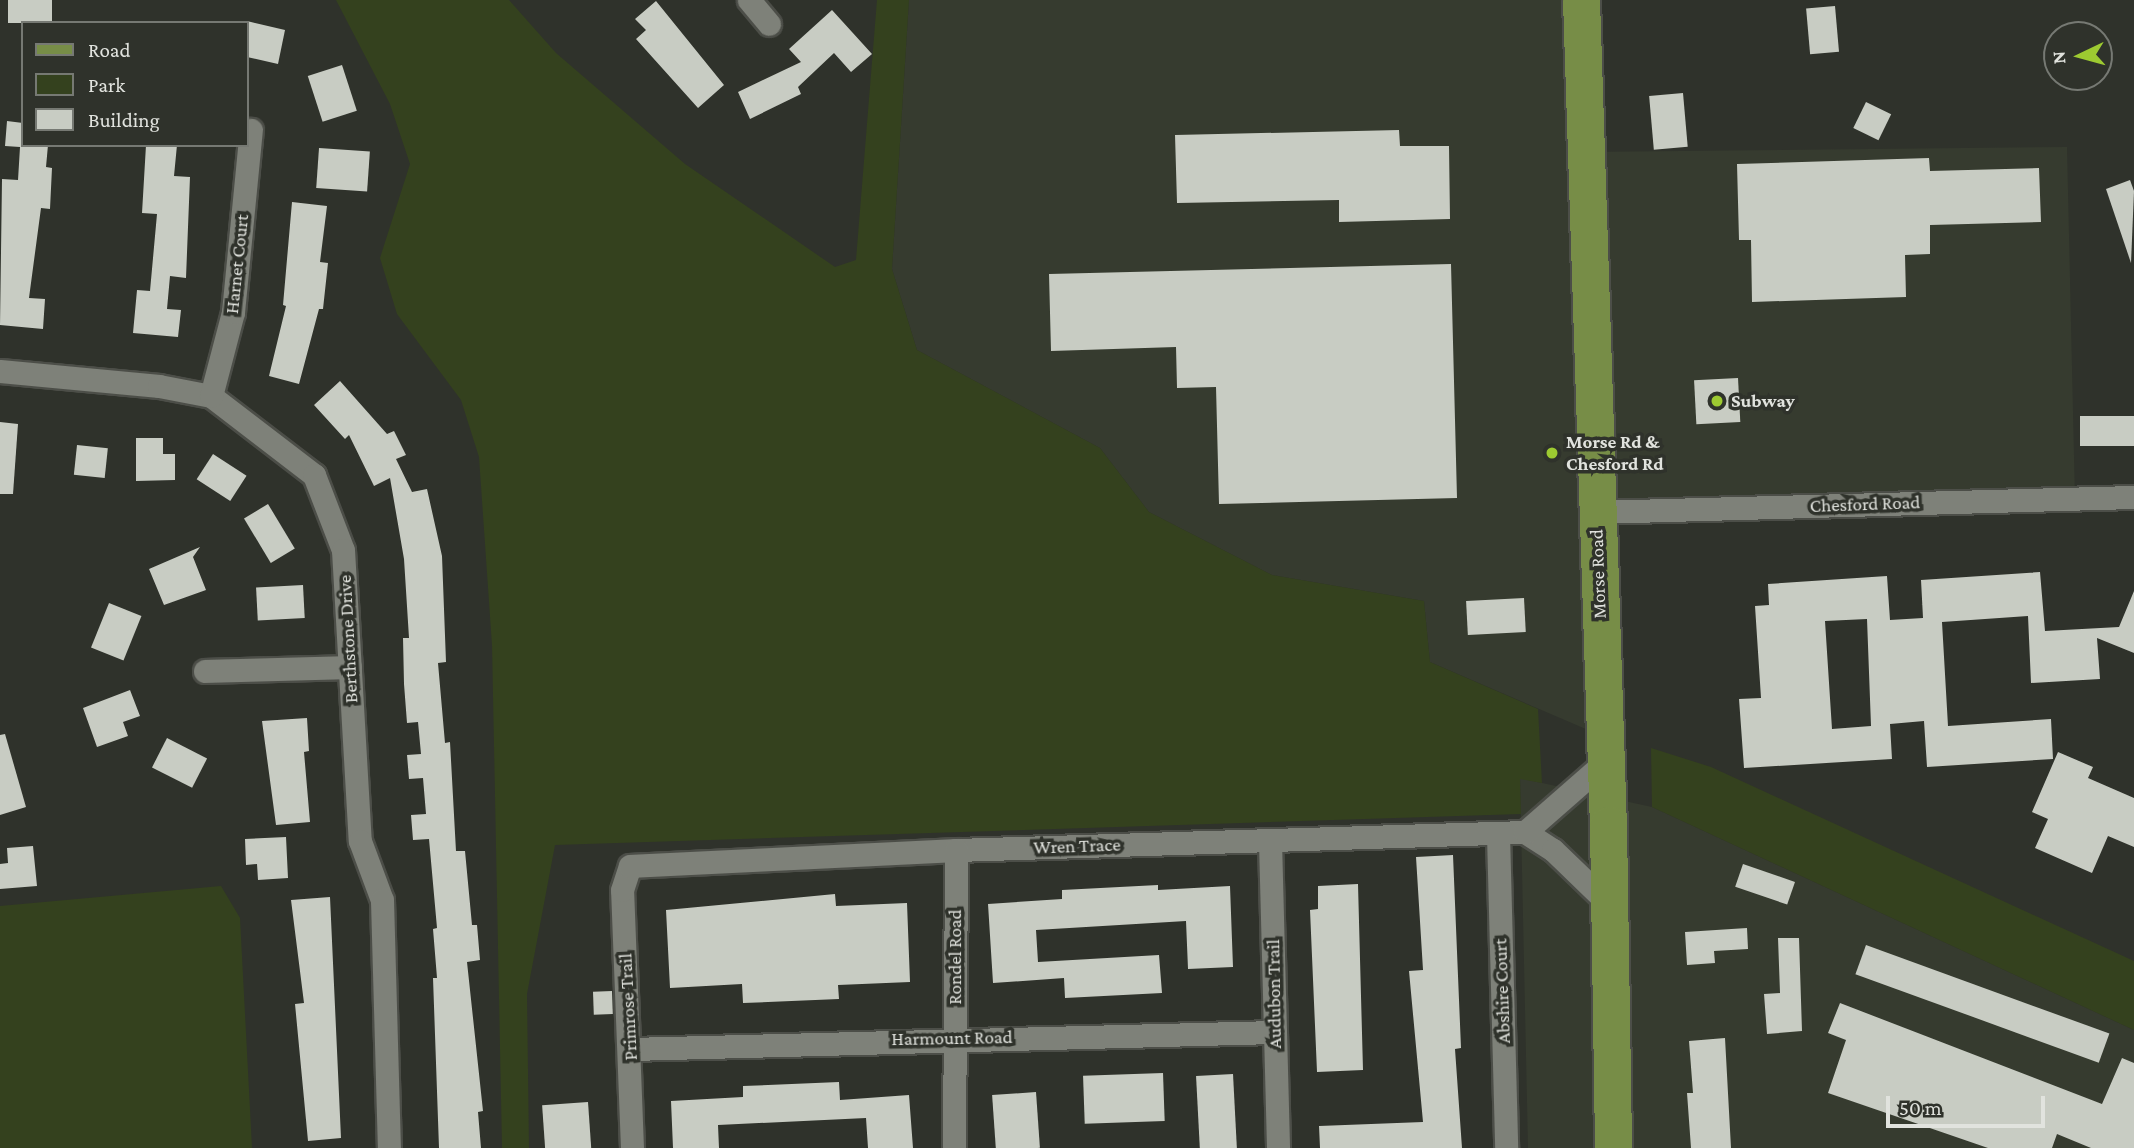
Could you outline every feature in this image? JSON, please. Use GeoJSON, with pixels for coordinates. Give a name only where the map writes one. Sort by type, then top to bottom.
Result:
{"type":"FeatureCollection","features":[{"type":"Feature","properties":{"kind":"main road","name":"Morse Road"},"geometry":{"type":"LineString","coordinates":[[1581,0],[1610,905],[1613,1148]]}},
{"type":"Feature","properties":{"kind":"street"},"geometry":{"type":"LineString","coordinates":[[749,0],[769,24]]}},
{"type":"Feature","properties":{"kind":"street","name":"Harnet Court"},"geometry":{"type":"LineString","coordinates":[[211,396],[233,312],[251,130]]}},
{"type":"Feature","properties":{"kind":"street","name":"Berthstone Drive"},"geometry":{"type":"LineString","coordinates":[[0,371],[159,386],[211,396],[314,475],[343,550],[360,841],[382,900],[389,1148]]}},
{"type":"Feature","properties":{"kind":"street","name":"Chesford Road"},"geometry":{"type":"LineString","coordinates":[[1596,512],[2134,497]]}},
{"type":"Feature","properties":{"kind":"street"},"geometry":{"type":"LineString","coordinates":[[205,671],[350,667]]}},
{"type":"Feature","properties":{"kind":"street"},"geometry":{"type":"LineString","coordinates":[[1605,762],[1525,832],[1553,850],[1610,905]]}},
{"type":"Feature","properties":{"kind":"street","name":"Wren Trace"},"geometry":{"type":"LineString","coordinates":[[630,866],[956,850],[1525,832]]}},
{"type":"Feature","properties":{"kind":"street","name":"Abshire Court"},"geometry":{"type":"LineString","coordinates":[[1498,834],[1506,1148]]}},
{"type":"Feature","properties":{"kind":"street","name":"Audubon Trail"},"geometry":{"type":"LineString","coordinates":[[1270,841],[1278,1148]]}},
{"type":"Feature","properties":{"kind":"street","name":"Rondel Road"},"geometry":{"type":"LineString","coordinates":[[954,1148],[956,850]]}},
{"type":"Feature","properties":{"kind":"street","name":"Primrose Trail"},"geometry":{"type":"LineString","coordinates":[[630,866],[622,890],[632,1148]]}},
{"type":"Feature","properties":{"kind":"street","name":"Harmount Road"},"geometry":{"type":"LineString","coordinates":[[630,1049],[954,1038],[1275,1032]]}},
{"type":"Feature","properties":{"kind":"shaded area"},"geometry":{"type":"Polygon","coordinates":[[[909,0],[1580,0],[1582,152],[2067,147],[2075,500],[1595,514],[1602,736],[1430,662],[1424,601],[1272,575],[1149,512],[1100,448],[917,350],[892,269],[909,0]]]}},
{"type":"Feature","properties":{"kind":"shaded area"},"geometry":{"type":"Polygon","coordinates":[[[1520,778],[1652,807],[2134,1030],[2134,1148],[1528,1148],[1520,778]]]}},
{"type":"Feature","properties":{"kind":"green space"},"geometry":{"type":"Polygon","coordinates":[[[336,0],[509,0],[556,53],[685,164],[835,267],[856,260],[877,0],[909,0],[892,269],[917,350],[1100,448],[1149,512],[1272,575],[1424,601],[1430,662],[1538,709],[1542,783],[1520,779],[1521,814],[555,845],[527,994],[529,1148],[502,1148],[492,645],[479,457],[461,400],[397,314],[380,258],[410,164],[390,104],[336,0]]]}},
{"type":"Feature","properties":{"kind":"green space"},"geometry":{"type":"Polygon","coordinates":[[[1651,748],[1711,767],[2134,961],[2134,1030],[1652,807],[1651,748]]]}},
{"type":"Feature","properties":{"kind":"green space"},"geometry":{"type":"Polygon","coordinates":[[[221,886],[240,918],[252,1148],[0,1148],[0,906],[221,886]]]}},
{"type":"Feature","properties":{"kind":"building"},"geometry":{"type":"Polygon","coordinates":[[[8,0],[52,0],[52,21],[8,23],[8,0]]]}},
{"type":"Feature","properties":{"kind":"building"},"geometry":{"type":"Polygon","coordinates":[[[656,1],[724,85],[698,108],[636,39],[646,30],[635,19],[656,1]]]}},
{"type":"Feature","properties":{"kind":"building"},"geometry":{"type":"Polygon","coordinates":[[[1835,6],[1839,52],[1810,54],[1806,9],[1835,6]]]}},
{"type":"Feature","properties":{"kind":"building"},"geometry":{"type":"Polygon","coordinates":[[[832,10],[872,54],[851,72],[834,53],[798,87],[801,94],[750,119],[738,92],[801,62],[789,49],[832,10]]]}},
{"type":"Feature","properties":{"kind":"building"},"geometry":{"type":"Polygon","coordinates":[[[248,21],[285,30],[278,64],[248,57],[248,21]]]}},
{"type":"Feature","properties":{"kind":"building"},"geometry":{"type":"Polygon","coordinates":[[[342,65],[357,111],[323,122],[308,76],[342,65]]]}},
{"type":"Feature","properties":{"kind":"building"},"geometry":{"type":"Polygon","coordinates":[[[1683,93],[1688,147],[1654,150],[1649,96],[1683,93]]]}},
{"type":"Feature","properties":{"kind":"building"},"geometry":{"type":"Polygon","coordinates":[[[1866,102],[1891,114],[1878,140],[1853,128],[1866,102]]]}},
{"type":"Feature","properties":{"kind":"building"},"geometry":{"type":"Polygon","coordinates":[[[7,121],[21,123],[21,147],[48,147],[46,167],[52,168],[50,209],[41,208],[29,298],[45,299],[43,329],[0,325],[2,179],[18,180],[20,147],[5,146],[7,121]]]}},
{"type":"Feature","properties":{"kind":"building"},"geometry":{"type":"Polygon","coordinates":[[[1399,130],[1400,146],[1449,146],[1450,219],[1339,222],[1339,200],[1177,203],[1175,135],[1399,130]]]}},
{"type":"Feature","properties":{"kind":"building"},"geometry":{"type":"Polygon","coordinates":[[[146,147],[177,147],[174,176],[190,177],[186,278],[170,276],[167,309],[181,310],[178,337],[133,333],[137,290],[150,291],[157,214],[142,213],[146,147]]]}},
{"type":"Feature","properties":{"kind":"building"},"geometry":{"type":"Polygon","coordinates":[[[319,148],[370,152],[367,191],[316,188],[319,148]]]}},
{"type":"Feature","properties":{"kind":"building"},"geometry":{"type":"Polygon","coordinates":[[[1929,158],[1930,171],[2039,168],[2041,222],[1930,225],[1930,254],[1905,255],[1906,297],[1752,302],[1751,240],[1739,240],[1737,164],[1929,158]]]}},
{"type":"Feature","properties":{"kind":"building"},"geometry":{"type":"Polygon","coordinates":[[[2130,180],[2134,191],[2131,263],[2106,189],[2130,180]]]}},
{"type":"Feature","properties":{"kind":"building"},"geometry":{"type":"Polygon","coordinates":[[[292,202],[327,206],[320,262],[328,263],[323,309],[319,309],[299,384],[269,376],[286,306],[283,305],[292,202]]]}},
{"type":"Feature","properties":{"kind":"building"},"geometry":{"type":"Polygon","coordinates":[[[1451,264],[1457,498],[1219,504],[1216,387],[1177,388],[1176,347],[1051,351],[1049,274],[1451,264]]]}},
{"type":"Feature","properties":{"kind":"building","name":"Subway"},"geometry":{"type":"Polygon","coordinates":[[[1738,378],[1740,422],[1696,424],[1694,380],[1738,378]]]}},
{"type":"Feature","properties":{"kind":"building"},"geometry":{"type":"Polygon","coordinates":[[[340,381],[387,434],[394,431],[406,455],[396,459],[412,492],[427,489],[442,556],[446,662],[438,663],[445,743],[450,742],[456,851],[465,851],[472,925],[477,925],[480,960],[467,962],[483,1111],[478,1112],[481,1148],[439,1148],[433,978],[437,978],[433,929],[437,928],[429,839],[413,840],[411,815],[426,814],[423,778],[409,779],[407,755],[421,754],[418,722],[407,723],[403,638],[409,638],[404,559],[390,478],[374,486],[349,435],[345,439],[314,405],[340,381]]]}},
{"type":"Feature","properties":{"kind":"building"},"geometry":{"type":"Polygon","coordinates":[[[2080,416],[2134,416],[2134,446],[2080,446],[2080,416]]]}},
{"type":"Feature","properties":{"kind":"building"},"geometry":{"type":"Polygon","coordinates":[[[0,422],[18,424],[13,494],[0,494],[0,422]]]}},
{"type":"Feature","properties":{"kind":"building"},"geometry":{"type":"Polygon","coordinates":[[[136,438],[163,438],[163,454],[175,454],[175,480],[136,481],[136,438]]]}},
{"type":"Feature","properties":{"kind":"building"},"geometry":{"type":"Polygon","coordinates":[[[77,445],[108,448],[105,478],[74,475],[77,445]]]}},
{"type":"Feature","properties":{"kind":"building"},"geometry":{"type":"Polygon","coordinates":[[[213,454],[247,476],[230,501],[197,479],[213,454]]]}},
{"type":"Feature","properties":{"kind":"building"},"geometry":{"type":"Polygon","coordinates":[[[268,504],[295,549],[271,563],[244,518],[268,504]]]}},
{"type":"Feature","properties":{"kind":"building"},"geometry":{"type":"Polygon","coordinates":[[[200,547],[193,557],[206,590],[164,605],[149,569],[200,547]]]}},
{"type":"Feature","properties":{"kind":"building"},"geometry":{"type":"Polygon","coordinates":[[[2040,572],[2045,631],[2119,627],[2134,591],[2134,653],[2097,638],[2100,679],[2031,683],[2028,616],[1942,622],[1948,726],[2051,719],[2053,759],[1927,767],[1924,721],[1890,724],[1892,759],[1744,768],[1739,699],[1761,698],[1755,606],[1769,605],[1768,584],[1887,576],[1890,620],[1923,618],[1921,580],[2040,572]],[[1867,619],[1825,621],[1832,729],[1871,726],[1867,619]]]}},
{"type":"Feature","properties":{"kind":"building"},"geometry":{"type":"Polygon","coordinates":[[[303,585],[305,618],[258,620],[256,587],[303,585]]]}},
{"type":"Feature","properties":{"kind":"building"},"geometry":{"type":"Polygon","coordinates":[[[1524,598],[1526,632],[1468,635],[1466,601],[1524,598]]]}},
{"type":"Feature","properties":{"kind":"building"},"geometry":{"type":"Polygon","coordinates":[[[109,603],[141,616],[123,661],[91,648],[109,603]]]}},
{"type":"Feature","properties":{"kind":"building"},"geometry":{"type":"Polygon","coordinates":[[[130,690],[140,716],[123,722],[128,736],[97,747],[83,708],[130,690]]]}},
{"type":"Feature","properties":{"kind":"building"},"geometry":{"type":"Polygon","coordinates":[[[307,718],[309,751],[304,752],[310,822],[276,825],[262,721],[307,718]]]}},
{"type":"Feature","properties":{"kind":"building"},"geometry":{"type":"Polygon","coordinates":[[[5,734],[26,807],[0,815],[0,735],[5,734]]]}},
{"type":"Feature","properties":{"kind":"building"},"geometry":{"type":"Polygon","coordinates":[[[167,738],[207,758],[192,788],[152,767],[167,738]]]}},
{"type":"Feature","properties":{"kind":"building"},"geometry":{"type":"Polygon","coordinates":[[[2058,752],[2093,767],[2088,778],[2134,798],[2134,847],[2108,836],[2092,873],[2035,848],[2048,819],[2032,812],[2058,752]]]}},
{"type":"Feature","properties":{"kind":"building"},"geometry":{"type":"Polygon","coordinates":[[[286,837],[288,878],[258,880],[257,864],[246,865],[245,839],[286,837]]]}},
{"type":"Feature","properties":{"kind":"building"},"geometry":{"type":"Polygon","coordinates":[[[33,846],[37,886],[0,889],[0,864],[8,863],[7,848],[33,846]]]}},
{"type":"Feature","properties":{"kind":"building"},"geometry":{"type":"Polygon","coordinates":[[[1453,855],[1461,1048],[1455,1049],[1462,1148],[1320,1148],[1319,1126],[1423,1122],[1409,971],[1423,970],[1416,857],[1453,855]]]}},
{"type":"Feature","properties":{"kind":"building"},"geometry":{"type":"Polygon","coordinates":[[[1743,864],[1795,882],[1787,905],[1735,887],[1743,864]]]}},
{"type":"Feature","properties":{"kind":"building"},"geometry":{"type":"Polygon","coordinates":[[[1358,884],[1363,1070],[1317,1072],[1310,910],[1318,909],[1318,886],[1358,884]]]}},
{"type":"Feature","properties":{"kind":"building"},"geometry":{"type":"Polygon","coordinates":[[[1158,885],[1158,890],[1230,886],[1233,967],[1188,969],[1186,921],[1036,930],[1038,962],[1159,955],[1162,993],[1065,998],[1064,978],[993,983],[988,904],[1062,899],[1062,890],[1158,885]]]}},
{"type":"Feature","properties":{"kind":"building"},"geometry":{"type":"Polygon","coordinates":[[[835,894],[836,906],[907,903],[910,982],[838,985],[839,999],[743,1003],[742,984],[670,988],[666,910],[835,894]]]}},
{"type":"Feature","properties":{"kind":"building"},"geometry":{"type":"Polygon","coordinates":[[[330,897],[341,1138],[308,1141],[295,1004],[304,1003],[291,900],[330,897]]]}},
{"type":"Feature","properties":{"kind":"building"},"geometry":{"type":"Polygon","coordinates":[[[1747,928],[1748,949],[1714,951],[1715,963],[1687,965],[1685,932],[1747,928]]]}},
{"type":"Feature","properties":{"kind":"building"},"geometry":{"type":"Polygon","coordinates":[[[1778,938],[1799,938],[1802,1031],[1767,1034],[1764,994],[1780,993],[1778,938]]]}},
{"type":"Feature","properties":{"kind":"building"},"geometry":{"type":"Polygon","coordinates":[[[1866,945],[2109,1034],[2099,1063],[1855,974],[1866,945]]]}},
{"type":"Feature","properties":{"kind":"building"},"geometry":{"type":"Polygon","coordinates":[[[612,991],[613,1014],[594,1015],[593,992],[612,991]]]}},
{"type":"Feature","properties":{"kind":"building"},"geometry":{"type":"Polygon","coordinates":[[[1840,1003],[2102,1104],[2122,1058],[2134,1063],[2134,1148],[2091,1148],[2057,1134],[2052,1148],[1988,1148],[1828,1093],[1846,1040],[1828,1033],[1840,1003]]]}},
{"type":"Feature","properties":{"kind":"building"},"geometry":{"type":"Polygon","coordinates":[[[1725,1038],[1731,1148],[1691,1148],[1687,1093],[1693,1093],[1689,1041],[1725,1038]]]}},
{"type":"Feature","properties":{"kind":"building"},"geometry":{"type":"Polygon","coordinates":[[[1163,1073],[1165,1121],[1085,1124],[1083,1076],[1163,1073]]]}},
{"type":"Feature","properties":{"kind":"building"},"geometry":{"type":"Polygon","coordinates":[[[1233,1074],[1237,1148],[1200,1148],[1196,1076],[1233,1074]]]}},
{"type":"Feature","properties":{"kind":"building"},"geometry":{"type":"Polygon","coordinates":[[[839,1082],[840,1100],[909,1095],[913,1148],[868,1148],[866,1118],[718,1125],[719,1148],[673,1148],[671,1101],[743,1097],[743,1086],[839,1082]]]}},
{"type":"Feature","properties":{"kind":"building"},"geometry":{"type":"Polygon","coordinates":[[[1036,1092],[1040,1148],[996,1148],[992,1095],[1036,1092]]]}},
{"type":"Feature","properties":{"kind":"building"},"geometry":{"type":"Polygon","coordinates":[[[588,1102],[591,1148],[545,1148],[542,1105],[588,1102]]]}},
{"type":"Feature","properties":{"kind":"place","name":"Subway"},"geometry":{"type":"Point","coordinates":[1717,401]}},
{"type":"Feature","properties":{"kind":"place","name":"Morse Rd & Chesford Rd"},"geometry":{"type":"Point","coordinates":[1552,453]}}]}
